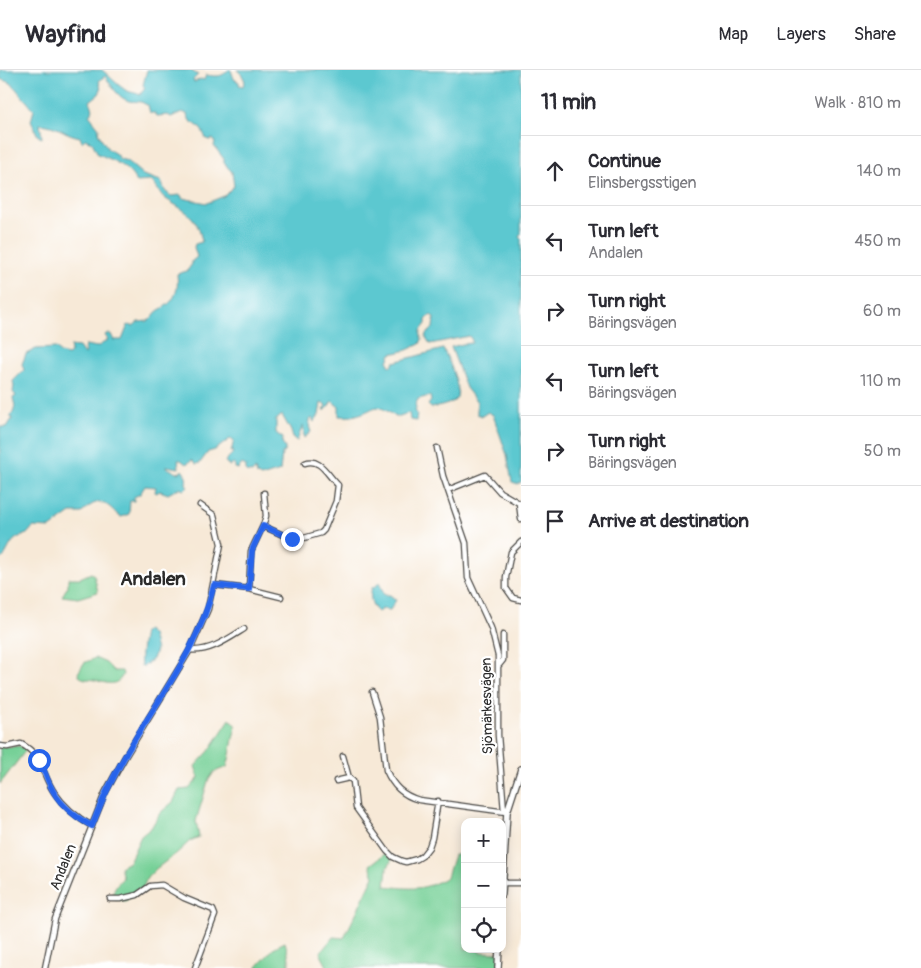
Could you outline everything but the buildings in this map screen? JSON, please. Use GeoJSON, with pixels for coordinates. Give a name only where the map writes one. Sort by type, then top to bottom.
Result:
{"type":"FeatureCollection","features":[{"type":"Feature","properties":{"kind":"street","name":"Sjömärkesvägen"},"geometry":{"type":"LineString","coordinates":[[437,448],[448,490],[466,543],[468,578],[493,634],[499,665],[498,735],[506,812]]}},
{"type":"Feature","properties":{"kind":"street"},"geometry":{"type":"LineString","coordinates":[[263,526],[296,540],[318,534],[324,530],[336,501],[338,485],[320,464],[312,461],[305,463]]}},
{"type":"Feature","properties":{"kind":"street"},"geometry":{"type":"LineString","coordinates":[[448,490],[485,475],[500,492],[520,503],[521,519]]}},
{"type":"Feature","properties":{"kind":"street"},"geometry":{"type":"LineString","coordinates":[[249,589],[252,550],[266,516],[264,493]]}},
{"type":"Feature","properties":{"kind":"street","name":"Andalen"},"geometry":{"type":"LineString","coordinates":[[45,968],[55,920],[105,793],[124,757],[190,650],[208,609],[221,544],[214,516],[200,505]]}},
{"type":"Feature","properties":{"kind":"street"},"geometry":{"type":"LineString","coordinates":[[521,542],[511,552],[505,582],[506,588],[513,598],[521,600]]}},
{"type":"Feature","properties":{"kind":"street"},"geometry":{"type":"LineString","coordinates":[[214,585],[249,589],[282,597]]}},
{"type":"Feature","properties":{"kind":"street"},"geometry":{"type":"LineString","coordinates":[[190,650],[200,650],[213,646],[244,629]]}},
{"type":"Feature","properties":{"kind":"street"},"geometry":{"type":"LineString","coordinates":[[499,665],[503,660],[504,635]]}},
{"type":"Feature","properties":{"kind":"street"},"geometry":{"type":"LineString","coordinates":[[372,692],[380,717],[384,759],[390,778],[396,788],[408,797],[506,812]]}},
{"type":"Feature","properties":{"kind":"street"},"geometry":{"type":"LineString","coordinates":[[0,746],[7,747],[21,744],[34,753],[41,763],[53,790],[63,804],[77,817],[92,826]]}},
{"type":"Feature","properties":{"kind":"street"},"geometry":{"type":"LineString","coordinates":[[343,756],[349,778],[353,781],[355,806],[387,851],[402,862],[410,862],[419,858],[429,847],[438,801]]}},
{"type":"Feature","properties":{"kind":"street"},"geometry":{"type":"LineString","coordinates":[[504,863],[506,812],[521,772]]}},
{"type":"Feature","properties":{"kind":"street"},"geometry":{"type":"LineString","coordinates":[[336,781],[349,778]]}},
{"type":"Feature","properties":{"kind":"street"},"geometry":{"type":"LineString","coordinates":[[506,883],[521,883]]}},
{"type":"Feature","properties":{"kind":"street"},"geometry":{"type":"LineString","coordinates":[[110,900],[137,895],[150,886],[162,885],[184,898],[213,910],[215,915],[195,968]]}},
{"type":"Feature","properties":{"kind":"street"},"geometry":{"type":"LineString","coordinates":[[498,968],[499,953]]}},
{"type":"Feature","properties":{"kind":"green space"},"geometry":{"type":"Polygon","coordinates":[[[91,573],[94,575],[98,592],[78,598],[62,596],[68,586],[68,578],[80,578],[91,573]]]}},
{"type":"Feature","properties":{"kind":"green space"},"geometry":{"type":"Polygon","coordinates":[[[95,658],[106,663],[114,671],[122,671],[121,678],[115,683],[111,683],[85,679],[79,676],[78,673],[84,663],[95,658]]]}},
{"type":"Feature","properties":{"kind":"green space"},"geometry":{"type":"Polygon","coordinates":[[[230,719],[236,726],[227,767],[214,772],[208,781],[196,821],[199,837],[190,841],[157,868],[147,878],[142,890],[125,901],[113,898],[115,887],[123,878],[120,867],[129,862],[141,836],[151,828],[160,813],[173,802],[179,790],[189,789],[199,778],[195,766],[209,751],[230,719]]]}},
{"type":"Feature","properties":{"kind":"green space"},"geometry":{"type":"Polygon","coordinates":[[[20,746],[26,750],[0,784],[0,747],[20,746]]]}},
{"type":"Feature","properties":{"kind":"green space"},"geometry":{"type":"Polygon","coordinates":[[[385,854],[392,859],[387,869],[385,886],[417,888],[431,885],[447,877],[454,855],[461,854],[461,953],[502,953],[502,968],[328,968],[320,953],[333,937],[344,938],[374,876],[370,865],[385,854]]]}},
{"type":"Feature","properties":{"kind":"green space"},"geometry":{"type":"Polygon","coordinates":[[[285,942],[289,958],[288,968],[256,968],[275,947],[285,942]]]}},
{"type":"Feature","properties":{"kind":"water"},"geometry":{"type":"Polygon","coordinates":[[[0,70],[102,70],[126,90],[140,95],[145,88],[143,85],[147,70],[190,70],[198,75],[193,80],[194,82],[201,79],[204,80],[206,75],[221,75],[231,70],[234,79],[239,82],[239,85],[243,86],[245,81],[237,70],[521,70],[521,234],[519,237],[521,239],[521,482],[518,484],[512,482],[507,455],[493,415],[488,412],[482,416],[477,414],[477,402],[466,388],[451,347],[472,343],[472,340],[469,336],[430,344],[425,336],[433,328],[434,318],[431,315],[426,320],[426,324],[421,331],[422,339],[420,344],[391,354],[388,361],[389,365],[392,366],[394,362],[443,349],[457,384],[458,392],[454,401],[443,406],[431,408],[428,405],[431,401],[430,396],[418,399],[415,406],[417,408],[415,410],[417,414],[416,421],[410,420],[409,413],[396,417],[379,407],[354,416],[339,416],[339,407],[332,401],[326,410],[324,410],[326,405],[321,403],[319,415],[314,422],[312,418],[310,420],[311,432],[304,438],[303,425],[297,441],[293,438],[282,415],[276,420],[276,433],[283,438],[282,443],[285,448],[285,451],[282,453],[280,471],[261,477],[257,475],[255,469],[252,473],[246,472],[246,466],[242,464],[238,469],[233,464],[229,466],[225,461],[233,453],[233,450],[231,452],[234,440],[230,439],[215,450],[208,452],[200,463],[196,464],[192,460],[186,464],[178,460],[179,468],[166,466],[177,473],[182,470],[188,486],[184,490],[179,488],[168,494],[160,491],[156,493],[156,487],[145,486],[140,494],[134,497],[134,501],[130,501],[129,514],[121,517],[104,503],[93,504],[82,513],[71,513],[50,528],[33,527],[27,534],[14,540],[0,560],[0,427],[7,427],[12,419],[10,415],[13,413],[15,406],[13,398],[16,396],[13,392],[13,381],[24,370],[22,364],[26,354],[36,349],[56,348],[60,353],[68,355],[71,351],[70,346],[79,347],[84,354],[86,353],[84,349],[86,345],[97,347],[108,340],[105,335],[108,333],[113,337],[113,340],[122,340],[128,325],[133,326],[138,322],[148,321],[172,300],[177,286],[177,274],[187,271],[192,261],[197,257],[195,244],[202,242],[198,226],[185,211],[164,197],[151,181],[136,182],[125,168],[98,154],[92,142],[85,139],[82,142],[80,137],[40,124],[42,138],[38,136],[31,121],[34,110],[11,83],[0,79],[0,70]],[[105,76],[99,81],[101,89],[99,94],[90,101],[93,109],[89,115],[99,128],[98,133],[108,149],[120,159],[127,161],[143,175],[161,181],[165,191],[171,196],[181,195],[182,198],[207,203],[224,196],[234,186],[232,172],[214,146],[215,142],[213,139],[206,139],[200,128],[190,121],[187,114],[182,112],[171,117],[168,115],[157,116],[155,113],[150,113],[148,105],[129,101],[121,97],[105,76]]]}},
{"type":"Feature","properties":{"kind":"water"},"geometry":{"type":"Polygon","coordinates":[[[379,582],[384,595],[390,595],[396,600],[390,610],[382,609],[378,612],[372,604],[371,591],[379,582]]]}},
{"type":"Feature","properties":{"kind":"water"},"geometry":{"type":"Polygon","coordinates":[[[147,630],[152,635],[156,650],[153,659],[144,666],[141,666],[144,632],[147,630]]]}},
{"type":"Feature","properties":{"kind":"district","name":"Andalen"},"geometry":{"type":"Point","coordinates":[153,579]}},
{"type":"Feature","properties":{"kind":"route"},"geometry":{"type":"LineString","coordinates":[[39,760],[53,790],[63,804],[77,817],[92,826],[105,793],[124,757],[190,650],[208,609],[214,585],[249,589],[252,550],[263,526],[292,539]]}}]}
